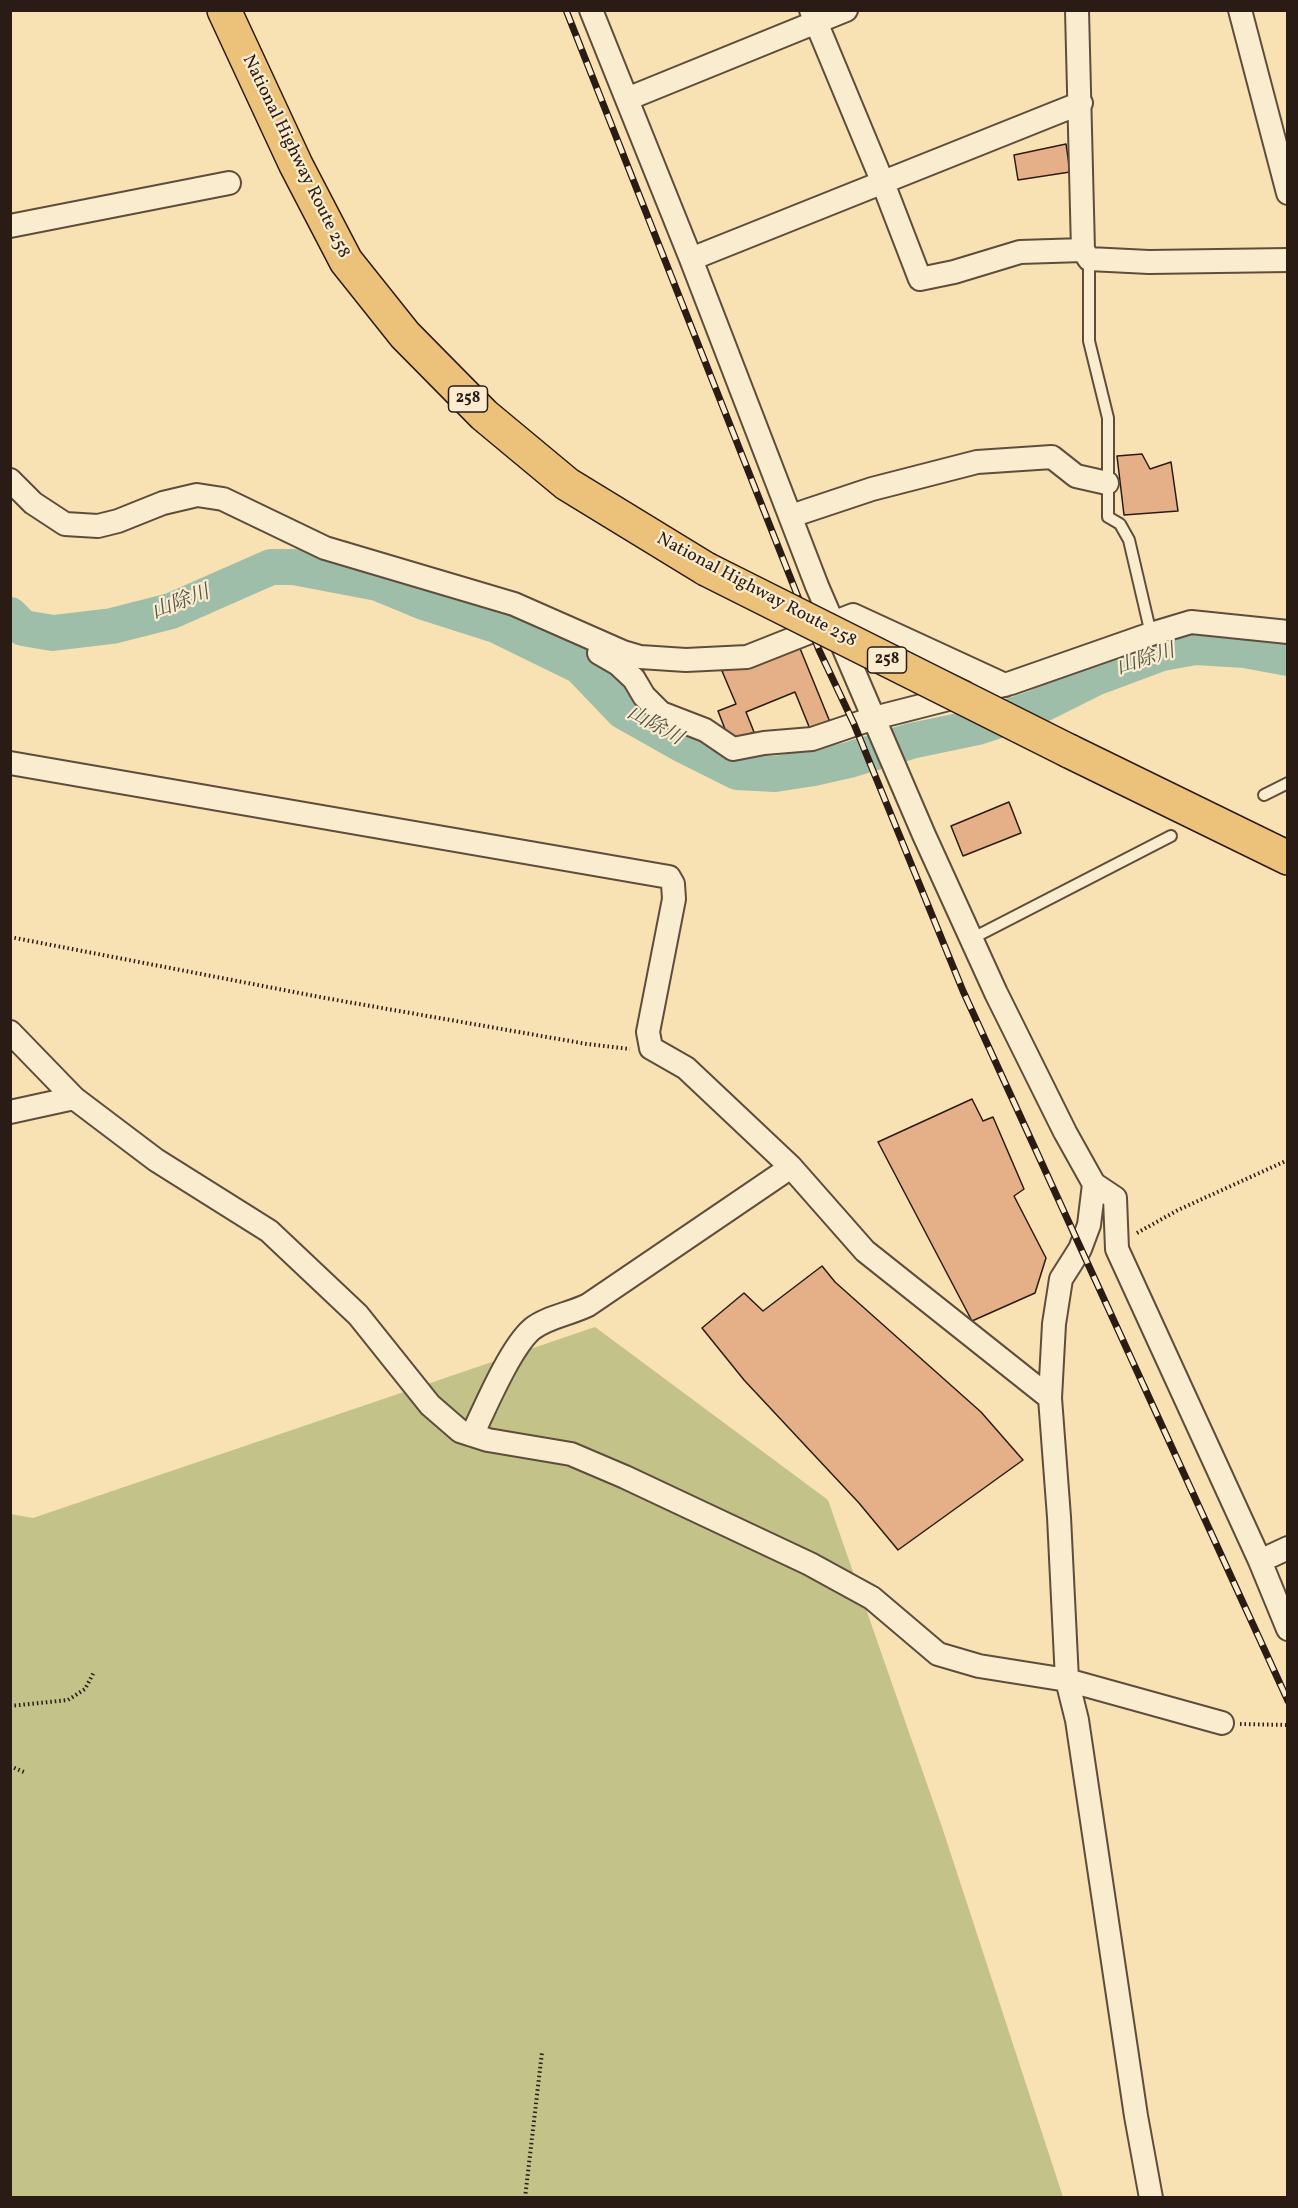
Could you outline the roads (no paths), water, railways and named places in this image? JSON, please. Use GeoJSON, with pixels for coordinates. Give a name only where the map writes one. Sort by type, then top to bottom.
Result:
{"type":"FeatureCollection","features":[{"type":"Feature","properties":{"kind":"highway","name":"National Highway Route 258"},"geometry":{"type":"LineString","coordinates":[[224,10],[296,165],[346,261],[405,335],[484,415],[567,484],[706,569],[1287,858]]}},
{"type":"Feature","properties":{"kind":"street"},"geometry":{"type":"LineString","coordinates":[[591,10],[691,259],[817,586],[835,623],[892,761],[996,993],[1059,1122],[1094,1184],[1115,1198],[1117,1249],[1260,1561],[1287,1629]]}},
{"type":"Feature","properties":{"kind":"street"},"geometry":{"type":"LineString","coordinates":[[627,99],[813,16],[846,10]]}},
{"type":"Feature","properties":{"kind":"street"},"geometry":{"type":"LineString","coordinates":[[1077,10],[1086,254]]}},
{"type":"Feature","properties":{"kind":"street"},"geometry":{"type":"LineString","coordinates":[[1240,10],[1287,193]]}},
{"type":"Feature","properties":{"kind":"street"},"geometry":{"type":"LineString","coordinates":[[813,16],[883,183],[920,279],[954,272],[1020,252],[1086,254],[1149,262],[1287,260]]}},
{"type":"Feature","properties":{"kind":"street"},"geometry":{"type":"LineString","coordinates":[[691,259],[1081,103]]}},
{"type":"Feature","properties":{"kind":"street"},"geometry":{"type":"LineString","coordinates":[[10,226],[230,183]]}},
{"type":"Feature","properties":{"kind":"street"},"geometry":{"type":"LineString","coordinates":[[791,516],[872,489],[977,462],[1052,457],[1076,476],[1107,483]]}},
{"type":"Feature","properties":{"kind":"street"},"geometry":{"type":"LineString","coordinates":[[10,480],[33,503],[65,524],[98,526],[118,521],[163,503],[197,495],[223,499],[325,548],[514,604],[623,652],[640,657],[686,660],[747,657],[853,615],[1005,685]]}},
{"type":"Feature","properties":{"kind":"street"},"geometry":{"type":"LineString","coordinates":[[566,628],[570,638],[618,664],[634,679],[644,696],[661,713],[705,730],[733,749],[764,743],[812,739],[879,727],[1191,622],[1287,632]]}},
{"type":"Feature","properties":{"kind":"street"},"geometry":{"type":"LineString","coordinates":[[10,763],[669,877],[673,884],[674,899],[648,1032],[651,1048],[686,1068],[791,1167],[865,1251],[1050,1398]]}},
{"type":"Feature","properties":{"kind":"street"},"geometry":{"type":"LineString","coordinates":[[10,1032],[74,1098],[156,1160],[269,1231],[358,1315],[430,1405],[460,1431],[488,1440],[571,1454],[810,1564],[872,1598],[938,1654],[979,1666],[1067,1680],[1222,1723]]}},
{"type":"Feature","properties":{"kind":"street"},"geometry":{"type":"LineString","coordinates":[[10,1112],[74,1098]]}},
{"type":"Feature","properties":{"kind":"street"},"geometry":{"type":"LineString","coordinates":[[472,1435],[492,1392],[532,1329],[546,1321],[588,1305],[791,1167]]}},
{"type":"Feature","properties":{"kind":"street"},"geometry":{"type":"LineString","coordinates":[[1094,1184],[1089,1225],[1080,1249],[1061,1279],[1054,1324],[1050,1398],[1059,1517],[1067,1680],[1079,1731],[1136,2116],[1151,2198]]}},
{"type":"Feature","properties":{"kind":"street"},"geometry":{"type":"LineString","coordinates":[[1260,1561],[1287,1548]]}},
{"type":"Feature","properties":{"kind":"lane"},"geometry":{"type":"LineString","coordinates":[[1086,254],[1089,341],[1108,418],[1108,517],[1120,524],[1129,540],[1151,634]]}},
{"type":"Feature","properties":{"kind":"lane"},"geometry":{"type":"LineString","coordinates":[[1264,795],[1287,783]]}},
{"type":"Feature","properties":{"kind":"lane"},"geometry":{"type":"LineString","coordinates":[[973,938],[1171,836]]}},
{"type":"Feature","properties":{"kind":"waterway","name":"山除川"},"geometry":{"type":"LineString","coordinates":[[10,615],[23,628],[53,633],[112,626],[171,611],[271,567],[294,567],[378,583],[424,602],[496,625],[580,666],[623,711],[737,772],[775,774],[849,760],[911,741],[978,727],[1035,708],[1095,678],[1162,653],[1195,647],[1245,650],[1288,658]]}},
{"type":"Feature","properties":{"kind":"railway"},"geometry":{"type":"LineString","coordinates":[[566,10],[819,650],[854,724],[963,991],[1288,1701]]}}]}
